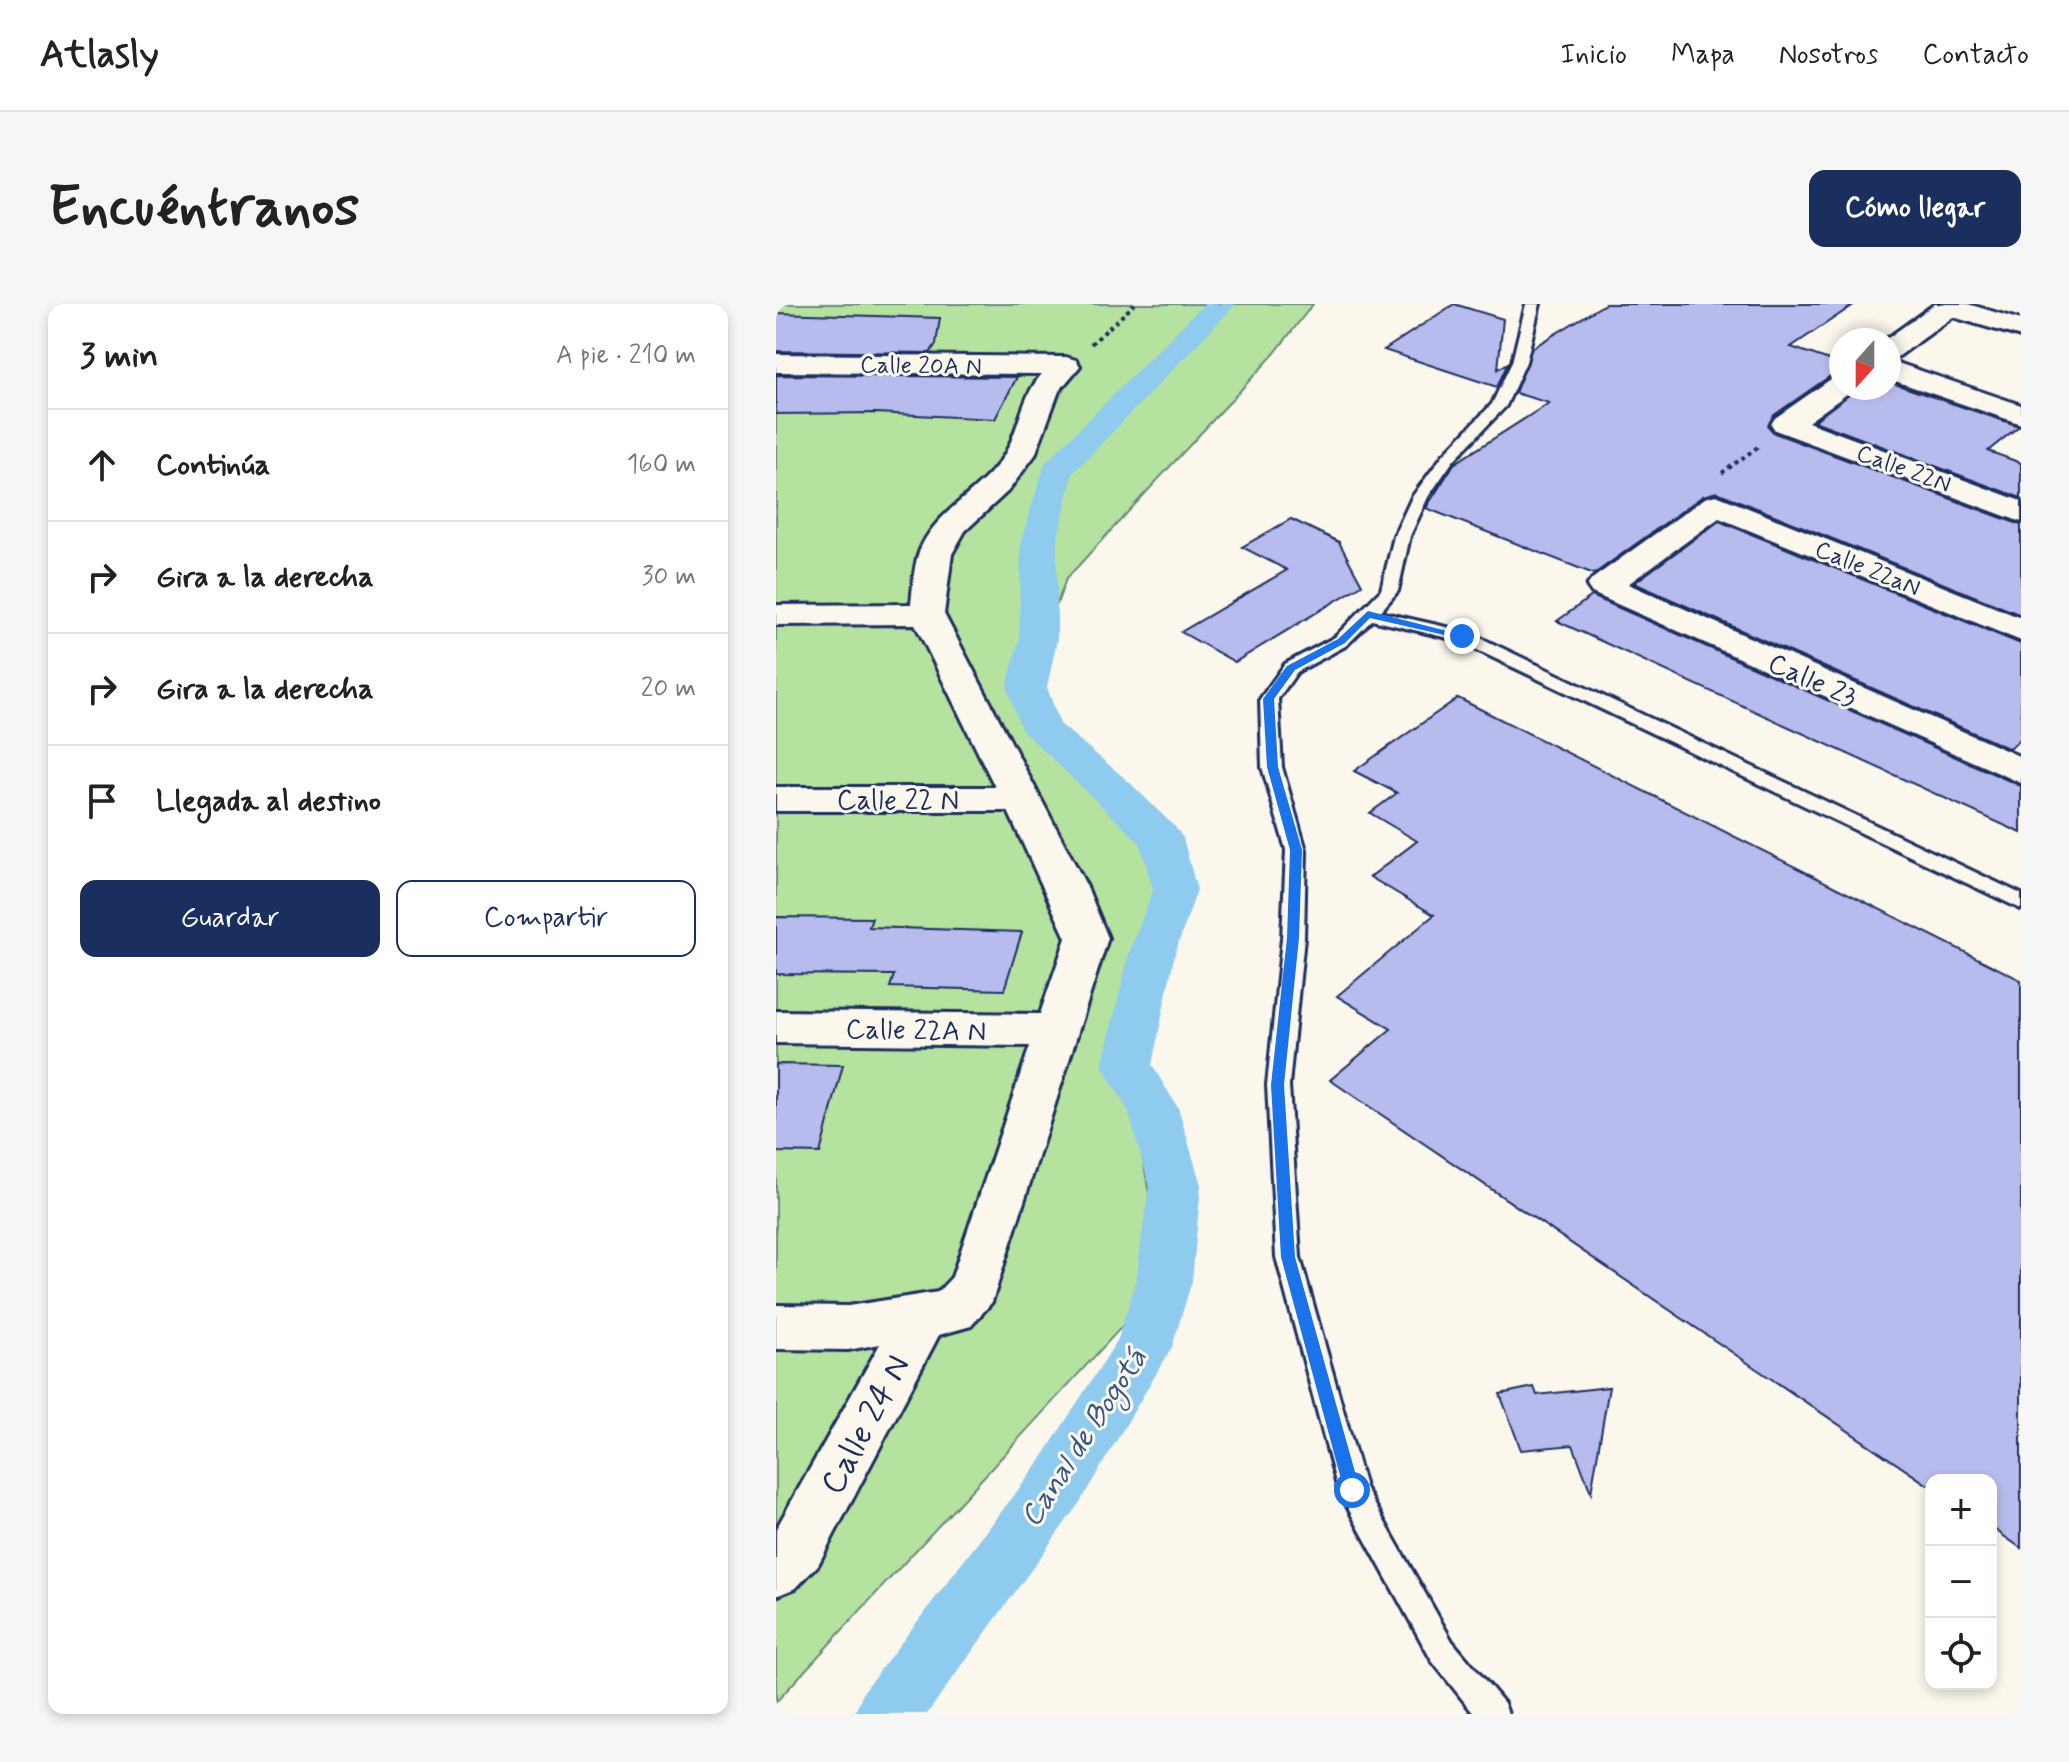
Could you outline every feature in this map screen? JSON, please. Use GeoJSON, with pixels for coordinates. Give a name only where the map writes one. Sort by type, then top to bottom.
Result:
{"type":"FeatureCollection","features":[{"type":"Feature","properties":{"kind":"street"},"geometry":{"type":"LineString","coordinates":[[1901,341],[1949,307],[2021,329]]}},
{"type":"Feature","properties":{"kind":"street","name":"Calle 20A N"},"geometry":{"type":"LineString","coordinates":[[776,363],[1066,366]]}},
{"type":"Feature","properties":{"kind":"street"},"geometry":{"type":"LineString","coordinates":[[776,1327],[848,1328],[953,1311],[974,1287],[1087,938],[1066,887],[927,614],[935,554],[952,526],[997,484],[1020,455],[1045,389],[1066,366]]}},
{"type":"Feature","properties":{"kind":"street"},"geometry":{"type":"LineString","coordinates":[[1901,373],[2021,415]]}},
{"type":"Feature","properties":{"kind":"street"},"geometry":{"type":"LineString","coordinates":[[1786,424],[1829,394]]}},
{"type":"Feature","properties":{"kind":"street","name":"Calle 22N"},"geometry":{"type":"LineString","coordinates":[[1786,424],[2021,512]]}},
{"type":"Feature","properties":{"kind":"street","name":"Calle 23"},"geometry":{"type":"LineString","coordinates":[[1716,491],[1604,586],[2021,771]]}},
{"type":"Feature","properties":{"kind":"street","name":"Calle 22aN"},"geometry":{"type":"LineString","coordinates":[[1716,491],[2021,630]]}},
{"type":"Feature","properties":{"kind":"street"},"geometry":{"type":"LineString","coordinates":[[776,615],[927,614]]}},
{"type":"Feature","properties":{"kind":"street","name":"Calle 22 N"},"geometry":{"type":"LineString","coordinates":[[776,799],[1020,799]]}},
{"type":"Feature","properties":{"kind":"street","name":"Calle 22A N"},"geometry":{"type":"LineString","coordinates":[[776,1027],[1056,1030]]}},
{"type":"Feature","properties":{"kind":"street","name":"Calle 24 N"},"geometry":{"type":"LineString","coordinates":[[776,1569],[798,1546],[923,1316]]}},
{"type":"Feature","properties":{"kind":"lane"},"geometry":{"type":"LineString","coordinates":[[1493,1714],[1442,1651],[1352,1490],[1288,1257],[1278,1085],[1293,938],[1296,850],[1272,767],[1269,699],[1291,668],[1341,641],[1389,591],[1402,536],[1420,497],[1448,458],[1499,406],[1519,362],[1533,304]]}},
{"type":"Feature","properties":{"kind":"lane"},"geometry":{"type":"LineString","coordinates":[[1368,614],[1462,636],[2021,902]]}},
{"type":"Feature","properties":{"kind":"path"},"geometry":{"type":"LineString","coordinates":[[1066,366],[1135,304]]}},
{"type":"Feature","properties":{"kind":"path"},"geometry":{"type":"LineString","coordinates":[[1716,491],[1786,424]]}},
{"type":"Feature","properties":{"kind":"green space"},"geometry":{"type":"Polygon","coordinates":[[[776,304],[1313,304],[1274,354],[1066,579],[1027,687],[1169,866],[1127,1066],[1164,1281],[776,1702],[776,304]]]}},
{"type":"Feature","properties":{"kind":"building"},"geometry":{"type":"Polygon","coordinates":[[[1454,304],[1503,319],[1498,369],[1508,363],[1497,387],[1384,350],[1454,304]]]}},
{"type":"Feature","properties":{"kind":"building"},"geometry":{"type":"Polygon","coordinates":[[[1605,304],[1855,304],[1791,347],[1829,360],[1829,377],[1773,416],[1768,426],[1774,433],[2021,525],[2021,615],[1717,492],[1703,496],[1594,574],[1426,508],[1454,464],[1549,403],[1515,393],[1532,348],[1605,304]]]}},
{"type":"Feature","properties":{"kind":"building"},"geometry":{"type":"Polygon","coordinates":[[[776,313],[940,318],[936,344],[930,353],[776,351],[776,313]]]}},
{"type":"Feature","properties":{"kind":"building"},"geometry":{"type":"Polygon","coordinates":[[[776,375],[1017,377],[995,419],[876,413],[776,414],[776,375]]]}},
{"type":"Feature","properties":{"kind":"building"},"geometry":{"type":"Polygon","coordinates":[[[1901,386],[2019,426],[1988,451],[2021,463],[2021,498],[1814,421],[1841,400],[1901,400],[1901,386]]]}},
{"type":"Feature","properties":{"kind":"building"},"geometry":{"type":"Polygon","coordinates":[[[1291,519],[1339,542],[1362,585],[1235,662],[1181,632],[1287,570],[1242,547],[1291,519]]]}},
{"type":"Feature","properties":{"kind":"building"},"geometry":{"type":"Polygon","coordinates":[[[1719,521],[2021,644],[2021,738],[2010,749],[1634,583],[1719,521]]]}},
{"type":"Feature","properties":{"kind":"building"},"geometry":{"type":"Polygon","coordinates":[[[1592,596],[2021,786],[2021,833],[1557,621],[1592,596]]]}},
{"type":"Feature","properties":{"kind":"building"},"geometry":{"type":"Polygon","coordinates":[[[1458,698],[2021,980],[2021,1548],[1997,1531],[1997,1474],[1925,1474],[1925,1483],[1330,1080],[1391,1029],[1337,996],[1434,915],[1370,877],[1417,841],[1370,813],[1397,793],[1354,771],[1458,698]]]}},
{"type":"Feature","properties":{"kind":"building"},"geometry":{"type":"Polygon","coordinates":[[[776,917],[872,918],[869,927],[1022,932],[1004,990],[890,987],[894,975],[776,974],[776,917]]]}},
{"type":"Feature","properties":{"kind":"building"},"geometry":{"type":"Polygon","coordinates":[[[776,1064],[843,1065],[820,1153],[776,1152],[776,1064]]]}},
{"type":"Feature","properties":{"kind":"building"},"geometry":{"type":"Polygon","coordinates":[[[1534,1387],[1537,1395],[1609,1387],[1591,1493],[1573,1445],[1521,1450],[1500,1394],[1534,1387]]]}},
{"type":"Feature","properties":{"kind":"waterway","name":"Canal de Bogotá"},"geometry":{"type":"LineString","coordinates":[[887,1714],[1059,1483],[1144,1347],[1164,1281],[1175,1185],[1153,1108],[1127,1066],[1152,953],[1175,890],[1161,838],[1113,790],[1041,729],[1027,687],[1038,640],[1039,541],[1057,470],[1221,304]]}},
{"type":"Feature","properties":{"kind":"route"},"geometry":{"type":"LineString","coordinates":[[1352,1490],[1288,1257],[1278,1085],[1293,938],[1296,850],[1272,767],[1269,699],[1291,668],[1341,641],[1368,614],[1462,636]]}}]}
